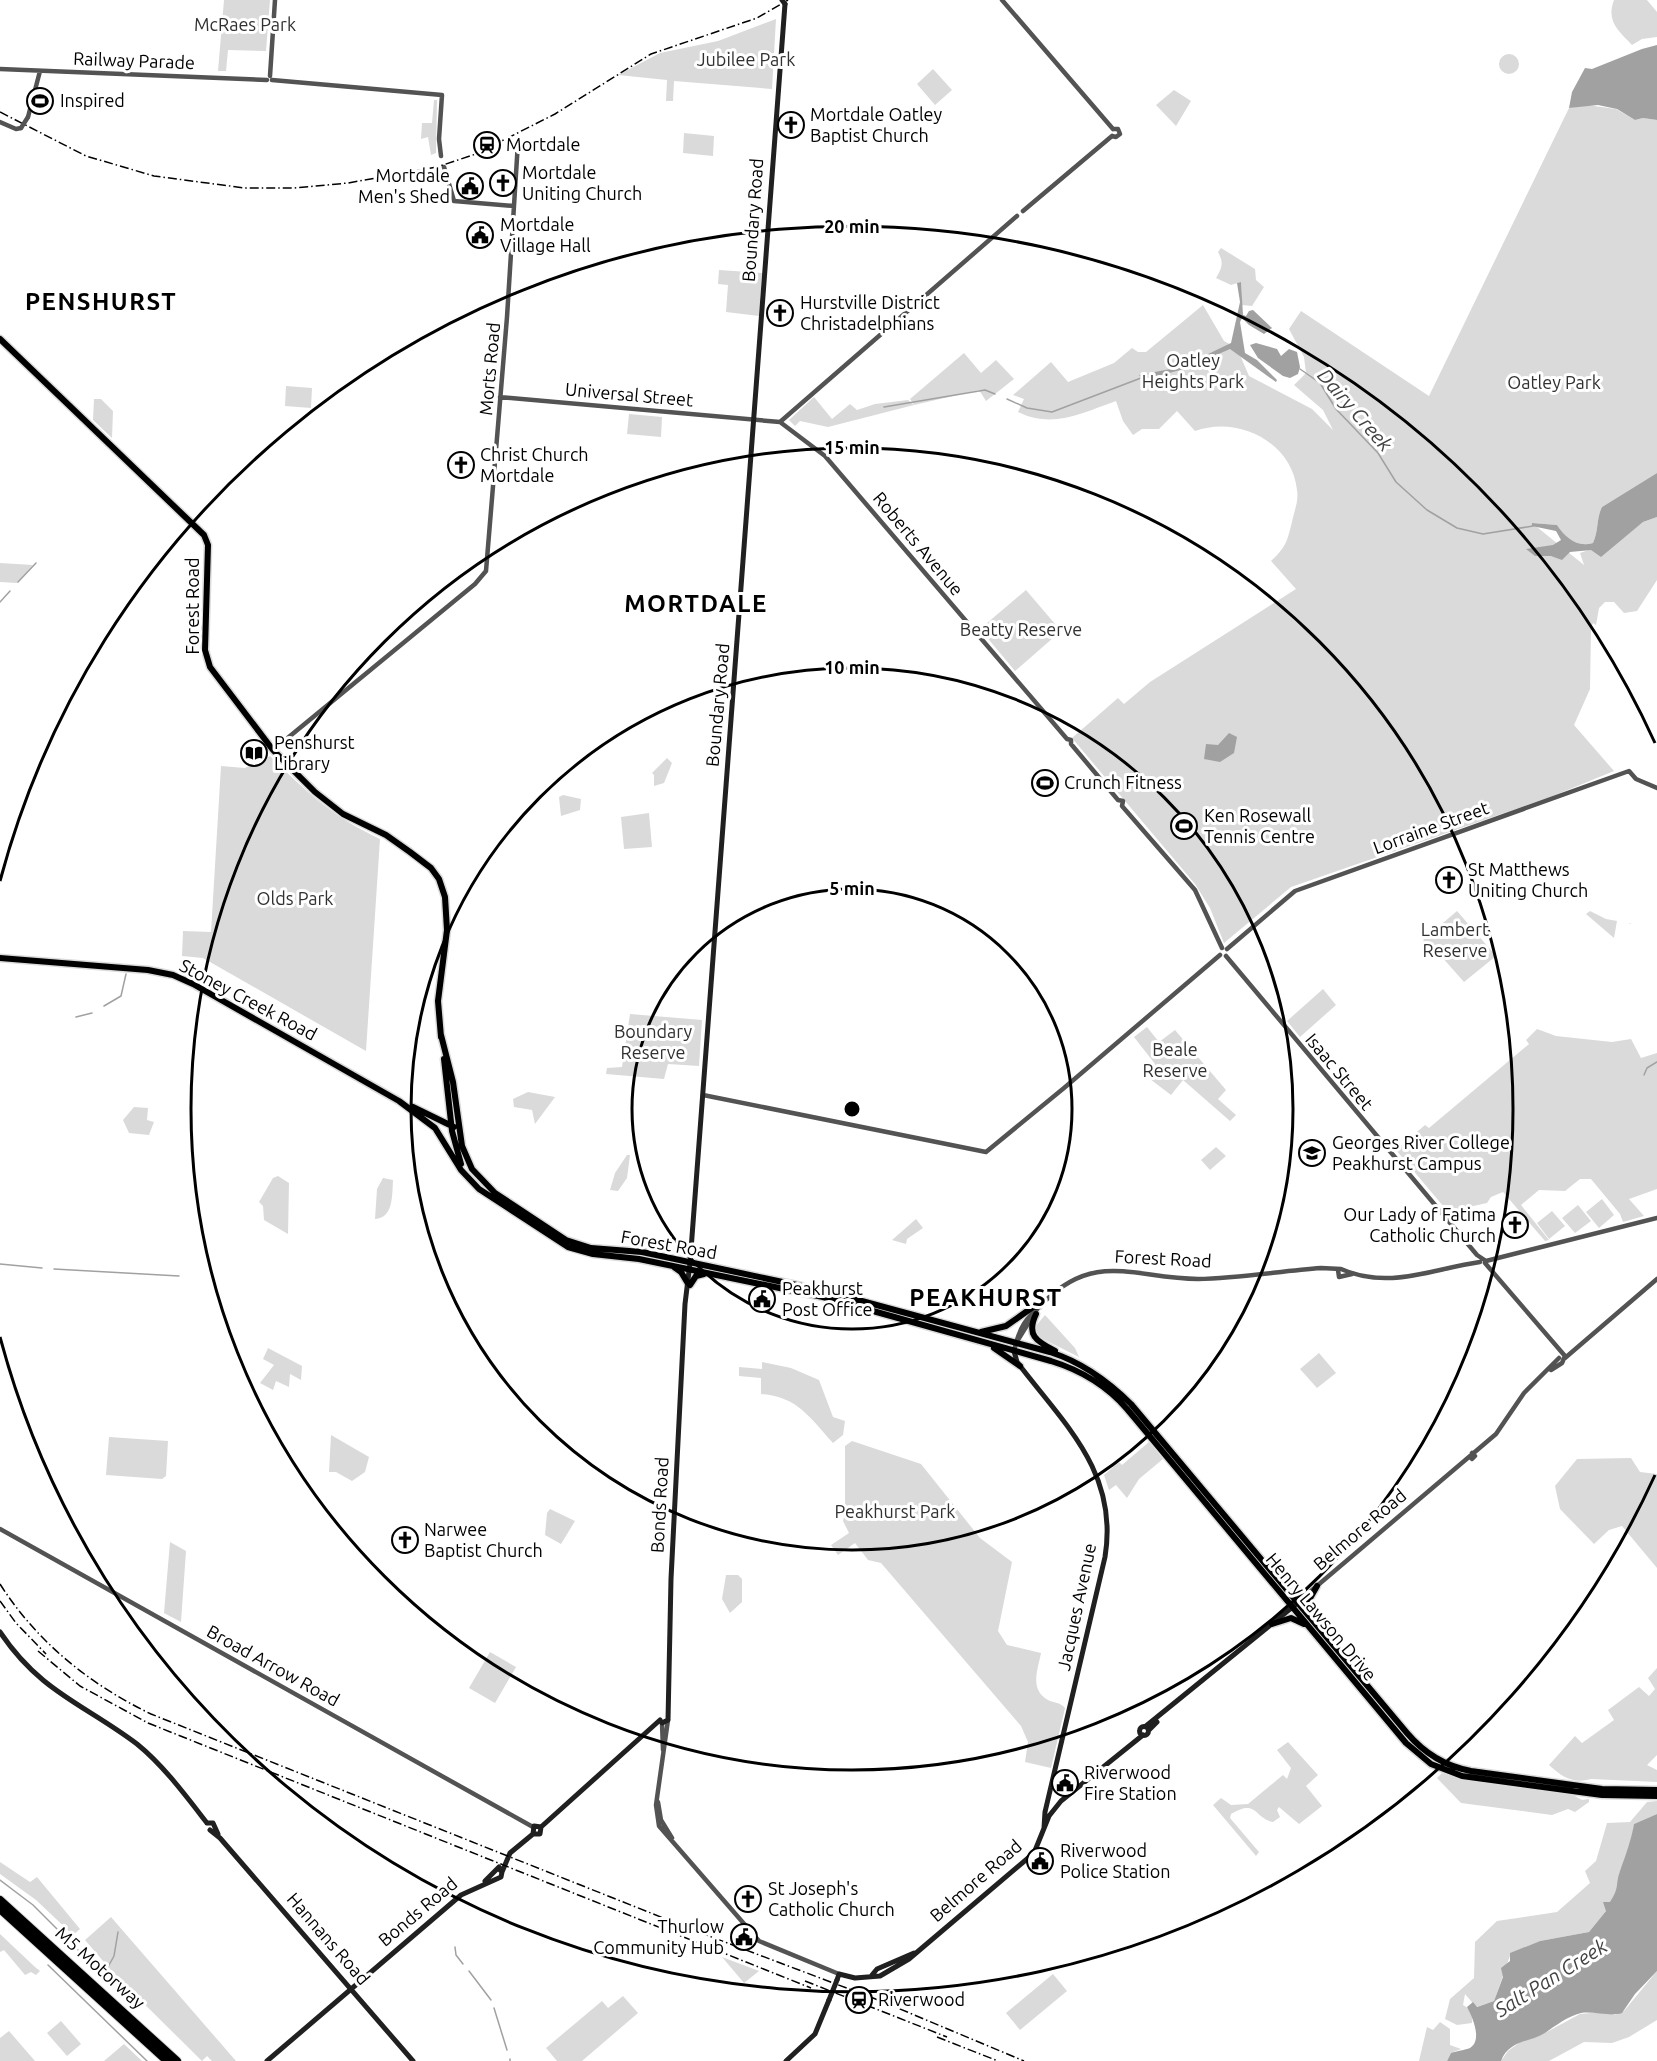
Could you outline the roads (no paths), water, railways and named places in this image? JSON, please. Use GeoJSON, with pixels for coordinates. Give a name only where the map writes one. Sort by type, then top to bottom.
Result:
{"type":"FeatureCollection","features":[{"type":"Feature","properties":{"kind":"highway","name":"M5 Motorway"},"geometry":{"type":"LineString","coordinates":[[0,1900],[177,2061]]}},
{"type":"Feature","properties":{"kind":"highway","name":"M5 Motorway"},"geometry":{"type":"LineString","coordinates":[[0,1909],[166,2061]]}},
{"type":"Feature","properties":{"kind":"main road","name":"Boundary Road"},"geometry":{"type":"LineString","coordinates":[[690,1266],[755,419],[784,2]]}},
{"type":"Feature","properties":{"kind":"main road","name":"Forest Road"},"geometry":{"type":"LineString","coordinates":[[0,339],[204,535],[208,546],[206,659],[273,750],[334,808],[396,842],[425,863],[439,879],[445,897],[447,930],[438,1001],[449,1102],[455,1129],[469,1163],[484,1184],[560,1237],[591,1248],[642,1252],[710,1274],[823,1297],[1014,1350]]}},
{"type":"Feature","properties":{"kind":"main road","name":"Stoney Creek Road"},"geometry":{"type":"LineString","coordinates":[[0,958],[148,970],[173,975],[193,984],[399,1101],[455,1129]]}},
{"type":"Feature","properties":{"kind":"main road","name":"Forest Road"},"geometry":{"type":"LineString","coordinates":[[441,1035],[453,1082],[458,1155],[474,1185]]}},
{"type":"Feature","properties":{"kind":"main road","name":"Stoney Creek Road"},"geometry":{"type":"LineString","coordinates":[[399,1101],[435,1128],[461,1170]]}},
{"type":"Feature","properties":{"kind":"main road"},"geometry":{"type":"LineString","coordinates":[[439,1121],[445,1119],[449,1102]]}},
{"type":"Feature","properties":{"kind":"main road","name":"Stoney Creek Road"},"geometry":{"type":"LineString","coordinates":[[419,1116],[455,1129]]}},
{"type":"Feature","properties":{"kind":"main road","name":"Forest Road"},"geometry":{"type":"LineString","coordinates":[[461,1170],[474,1185],[568,1247],[593,1254],[690,1266],[825,1291],[1016,1343]]}},
{"type":"Feature","properties":{"kind":"main road"},"geometry":{"type":"LineString","coordinates":[[671,1265],[681,1272],[688,1284],[697,1275],[710,1274]]}},
{"type":"Feature","properties":{"kind":"main road","name":"Bonds Road"},"geometry":{"type":"LineString","coordinates":[[481,1884],[499,1878],[494,1877],[512,1851],[533,1830],[541,1827],[663,1721],[667,1701],[690,1266]]}},
{"type":"Feature","properties":{"kind":"main road"},"geometry":{"type":"LineString","coordinates":[[977,1332],[1006,1326],[1033,1307],[1039,1306]]}},
{"type":"Feature","properties":{"kind":"main road"},"geometry":{"type":"LineString","coordinates":[[1036,1314],[1031,1329],[1033,1336],[1069,1360]]}},
{"type":"Feature","properties":{"kind":"main road"},"geometry":{"type":"LineString","coordinates":[[982,1341],[1021,1368]]}},
{"type":"Feature","properties":{"kind":"main road","name":"Henry Lawson Drive"},"geometry":{"type":"LineString","coordinates":[[1016,1343],[1069,1360],[1106,1382],[1131,1404],[1406,1743],[1427,1761],[1462,1776],[1562,1787]]}},
{"type":"Feature","properties":{"kind":"main road","name":"Henry Lawson Drive"},"geometry":{"type":"LineString","coordinates":[[1014,1350],[1081,1373],[1118,1400],[1296,1605],[1312,1618],[1409,1736],[1434,1758],[1464,1770],[1574,1789],[1654,1793]]}},
{"type":"Feature","properties":{"kind":"main road","name":"Jacques Avenue"},"geometry":{"type":"LineString","coordinates":[[1014,1350],[1014,1357],[1021,1368],[1086,1453],[1101,1486],[1107,1518],[1105,1557],[1045,1812],[1044,1828]]}},
{"type":"Feature","properties":{"kind":"main road"},"geometry":{"type":"LineString","coordinates":[[1021,1368],[1020,1359],[1026,1354]]}},
{"type":"Feature","properties":{"kind":"main road"},"geometry":{"type":"LineString","coordinates":[[1312,1618],[1308,1604],[1317,1586]]}},
{"type":"Feature","properties":{"kind":"main road","name":"Belmore Road"},"geometry":{"type":"LineString","coordinates":[[838,1977],[880,1976],[893,1970],[916,1952],[1032,1855],[1039,1845],[1044,1828],[1061,1801],[1142,1733],[1142,1726],[1148,1728],[1296,1605]]}},
{"type":"Feature","properties":{"kind":"main road"},"geometry":{"type":"LineString","coordinates":[[1272,1624],[1294,1618],[1318,1635]]}},
{"type":"Feature","properties":{"kind":"main road","name":"Hannans Road"},"geometry":{"type":"LineString","coordinates":[[0,1632],[24,1663],[49,1687],[140,1747],[207,1823],[206,1827],[212,1828],[413,2061]]}},
{"type":"Feature","properties":{"kind":"main road"},"geometry":{"type":"LineString","coordinates":[[1052,1786],[1061,1801]]}},
{"type":"Feature","properties":{"kind":"main road","name":"Bonds Road"},"geometry":{"type":"LineString","coordinates":[[267,2061],[461,1895],[498,1871]]}},
{"type":"Feature","properties":{"kind":"main road"},"geometry":{"type":"LineString","coordinates":[[786,2061],[815,2034],[838,1977]]}},
{"type":"Feature","properties":{"kind":"street"},"geometry":{"type":"LineString","coordinates":[[270,78],[275,0]]}},
{"type":"Feature","properties":{"kind":"street"},"geometry":{"type":"LineString","coordinates":[[755,419],[780,422],[1017,216],[1023,217],[1023,211],[1112,136],[1113,129],[1002,0]]}},
{"type":"Feature","properties":{"kind":"street","name":"Railway Parade"},"geometry":{"type":"LineString","coordinates":[[0,69],[270,78],[442,95],[439,139],[441,156]]}},
{"type":"Feature","properties":{"kind":"street"},"geometry":{"type":"LineString","coordinates":[[0,122],[16,129],[21,128],[28,117],[40,71]]}},
{"type":"Feature","properties":{"kind":"street","name":"Morts Road"},"geometry":{"type":"LineString","coordinates":[[273,750],[484,576],[488,563],[518,142]]}},
{"type":"Feature","properties":{"kind":"street"},"geometry":{"type":"LineString","coordinates":[[444,167],[454,201],[514,206]]}},
{"type":"Feature","properties":{"kind":"street","name":"Universal Street"},"geometry":{"type":"LineString","coordinates":[[500,397],[755,419]]}},
{"type":"Feature","properties":{"kind":"street","name":"Roberts Avenue"},"geometry":{"type":"LineString","coordinates":[[780,422],[831,462],[1118,800],[1117,806],[1122,806],[1195,890],[1224,949]]}},
{"type":"Feature","properties":{"kind":"street","name":"Lorraine Street"},"geometry":{"type":"LineString","coordinates":[[1224,949],[1295,891],[1629,771],[1636,779],[1657,788]]}},
{"type":"Feature","properties":{"kind":"street"},"geometry":{"type":"LineString","coordinates":[[703,1095],[984,1152],[993,1148],[1223,955],[1224,949]]}},
{"type":"Feature","properties":{"kind":"street","name":"Isaac Street"},"geometry":{"type":"LineString","coordinates":[[1223,955],[1563,1357]]}},
{"type":"Feature","properties":{"kind":"street","name":"Forest Road"},"geometry":{"type":"LineString","coordinates":[[1016,1343],[1016,1336],[1023,1324],[1039,1306],[1075,1278],[1101,1271],[1198,1279],[1322,1268],[1340,1273],[1399,1279],[1483,1261],[1657,1218]]}},
{"type":"Feature","properties":{"kind":"street","name":"Belmore Road"},"geometry":{"type":"LineString","coordinates":[[1296,1605],[1472,1456],[1502,1428],[1526,1392],[1563,1357],[1657,1279]]}},
{"type":"Feature","properties":{"kind":"street"},"geometry":{"type":"LineString","coordinates":[[1014,1350],[1039,1306]]}},
{"type":"Feature","properties":{"kind":"street","name":"Broad Arrow Road"},"geometry":{"type":"LineString","coordinates":[[0,1529],[533,1830]]}},
{"type":"Feature","properties":{"kind":"street"},"geometry":{"type":"LineString","coordinates":[[663,1721],[658,1802],[663,1827],[759,1941],[838,1977]]}},
{"type":"Feature","properties":{"kind":"street"},"geometry":{"type":"LineString","coordinates":[[663,1721],[663,1750]]}},
{"type":"Feature","properties":{"kind":"water"},"geometry":{"type":"Polygon","coordinates":[[[1657,45],[1657,120],[1643,118],[1635,120],[1617,109],[1598,105],[1569,108],[1572,92],[1585,68],[1592,69],[1657,45]]]}},
{"type":"Feature","properties":{"kind":"water"},"geometry":{"type":"Polygon","coordinates":[[[1241,282],[1243,315],[1246,316],[1249,311],[1253,310],[1272,328],[1264,334],[1242,318],[1240,322],[1245,353],[1257,360],[1277,380],[1276,382],[1230,349],[1184,369],[1143,380],[1139,375],[1181,367],[1231,343],[1240,302],[1237,283],[1241,282]]]}},
{"type":"Feature","properties":{"kind":"water"},"geometry":{"type":"Polygon","coordinates":[[[1256,343],[1277,349],[1281,356],[1289,349],[1297,352],[1300,367],[1298,374],[1290,378],[1283,376],[1258,358],[1250,345],[1256,343]]]}},
{"type":"Feature","properties":{"kind":"water"},"geometry":{"type":"Polygon","coordinates":[[[1657,473],[1657,517],[1643,522],[1601,557],[1591,550],[1570,552],[1562,560],[1551,556],[1535,556],[1526,549],[1553,545],[1561,540],[1556,531],[1532,526],[1532,523],[1557,525],[1564,534],[1577,543],[1593,543],[1602,507],[1657,473]]]}},
{"type":"Feature","properties":{"kind":"water"},"geometry":{"type":"Polygon","coordinates":[[[1229,733],[1237,737],[1234,753],[1220,762],[1204,759],[1206,744],[1218,745],[1229,733]]]}},
{"type":"Feature","properties":{"kind":"water","name":"Salt Pan Creek"},"geometry":{"type":"Polygon","coordinates":[[[1657,1814],[1657,1971],[1635,1994],[1622,2013],[1576,2014],[1545,2033],[1515,2045],[1509,2049],[1501,2061],[1447,2061],[1451,2053],[1470,2048],[1474,2044],[1475,2028],[1467,2007],[1473,2002],[1477,2007],[1494,2001],[1503,1977],[1501,1968],[1510,1961],[1510,1953],[1540,1941],[1589,1932],[1606,1911],[1603,1902],[1610,1902],[1615,1893],[1634,1824],[1657,1814]]]}},
{"type":"Feature","properties":{"kind":"waterway","name":"Dairy Creek"},"geometry":{"type":"LineString","coordinates":[[1300,369],[1320,383],[1336,409],[1378,453],[1396,482],[1427,510],[1457,528],[1483,534],[1533,526]]}},
{"type":"Feature","properties":{"kind":"waterway","name":"Dairy Creek"},"geometry":{"type":"LineString","coordinates":[[1007,399],[1027,408],[1052,412],[1141,378]]}},
{"type":"Feature","properties":{"kind":"waterway","name":"Dairy Creek"},"geometry":{"type":"LineString","coordinates":[[884,407],[985,390],[995,394]]}},
{"type":"Feature","properties":{"kind":"waterway"},"geometry":{"type":"LineString","coordinates":[[18,582],[36,563]]}},
{"type":"Feature","properties":{"kind":"waterway"},"geometry":{"type":"LineString","coordinates":[[0,602],[10,591]]}},
{"type":"Feature","properties":{"kind":"waterway"},"geometry":{"type":"LineString","coordinates":[[104,1006],[121,996],[126,974]]}},
{"type":"Feature","properties":{"kind":"waterway"},"geometry":{"type":"LineString","coordinates":[[76,1017],[92,1013]]}},
{"type":"Feature","properties":{"kind":"waterway"},"geometry":{"type":"LineString","coordinates":[[1644,1075],[1647,1068],[1657,1062]]}},
{"type":"Feature","properties":{"kind":"waterway"},"geometry":{"type":"LineString","coordinates":[[0,1264],[42,1268]]}},
{"type":"Feature","properties":{"kind":"waterway"},"geometry":{"type":"LineString","coordinates":[[54,1269],[179,1276]]}},
{"type":"Feature","properties":{"kind":"waterway"},"geometry":{"type":"LineString","coordinates":[[0,1880],[33,1905],[57,1929]]}},
{"type":"Feature","properties":{"kind":"waterway"},"geometry":{"type":"LineString","coordinates":[[63,1936],[104,1974],[114,1956],[118,1932]]}},
{"type":"Feature","properties":{"kind":"waterway"},"geometry":{"type":"LineString","coordinates":[[455,1947],[456,1955],[463,1964]]}},
{"type":"Feature","properties":{"kind":"waterway"},"geometry":{"type":"LineString","coordinates":[[48,1965],[147,2061]]}},
{"type":"Feature","properties":{"kind":"waterway"},"geometry":{"type":"LineString","coordinates":[[469,1971],[491,2000]]}},
{"type":"Feature","properties":{"kind":"waterway"},"geometry":{"type":"LineString","coordinates":[[494,2008],[507,2050]]}},
{"type":"Feature","properties":{"kind":"railway"},"geometry":{"type":"LineString","coordinates":[[0,112],[86,156],[154,176],[245,188],[294,188],[348,183],[437,167],[476,154],[555,114],[651,54],[757,18],[788,0]]}},
{"type":"Feature","properties":{"kind":"railway"},"geometry":{"type":"LineString","coordinates":[[0,1584],[30,1625],[66,1660],[106,1689],[151,1714],[701,1933],[881,2001],[1024,2061]]}},
{"type":"Feature","properties":{"kind":"railway"},"geometry":{"type":"LineString","coordinates":[[0,1601],[16,1623],[46,1654]]}},
{"type":"Feature","properties":{"kind":"railway"},"geometry":{"type":"LineString","coordinates":[[38,1651],[80,1686],[148,1723],[811,1988]]}},
{"type":"Feature","properties":{"kind":"railway"},"geometry":{"type":"LineString","coordinates":[[805,1981],[947,2037]]}},
{"type":"Feature","properties":{"kind":"railway"},"geometry":{"type":"LineString","coordinates":[[937,2037],[998,2061]]}},
{"type":"Feature","properties":{"kind":"place","name":"Inspired"},"geometry":{"type":"Point","coordinates":[40,101]}},
{"type":"Feature","properties":{"kind":"place","name":"Mortdale Oatley Baptist Church"},"geometry":{"type":"Point","coordinates":[791,125]}},
{"type":"Feature","properties":{"kind":"place","name":"Mortdale"},"geometry":{"type":"Point","coordinates":[487,145]}},
{"type":"Feature","properties":{"kind":"place","name":"Mortdale Uniting Church"},"geometry":{"type":"Point","coordinates":[503,183]}},
{"type":"Feature","properties":{"kind":"place","name":"Mortdale Men's Shed"},"geometry":{"type":"Point","coordinates":[470,186]}},
{"type":"Feature","properties":{"kind":"place","name":"Mortdale Village Hall"},"geometry":{"type":"Point","coordinates":[480,235]}},
{"type":"Feature","properties":{"kind":"place","name":"Hurstville District Christadelphians"},"geometry":{"type":"Point","coordinates":[780,313]}},
{"type":"Feature","properties":{"kind":"place","name":"Christ Church Mortdale"},"geometry":{"type":"Point","coordinates":[461,465]}},
{"type":"Feature","properties":{"kind":"place","name":"Penshurst Library"},"geometry":{"type":"Point","coordinates":[254,753]}},
{"type":"Feature","properties":{"kind":"place","name":"Crunch Fitness"},"geometry":{"type":"Point","coordinates":[1045,783]}},
{"type":"Feature","properties":{"kind":"place","name":"Ken Rosewall Tennis Centre"},"geometry":{"type":"Point","coordinates":[1184,826]}},
{"type":"Feature","properties":{"kind":"place","name":"St Matthews Uniting Church"},"geometry":{"type":"Point","coordinates":[1449,880]}},
{"type":"Feature","properties":{"kind":"place","name":"Georges River College Peakhurst Campus"},"geometry":{"type":"Point","coordinates":[1312,1153]}},
{"type":"Feature","properties":{"kind":"place","name":"Our Lady of Fatima Catholic Church"},"geometry":{"type":"Point","coordinates":[1515,1225]}},
{"type":"Feature","properties":{"kind":"place","name":"Peakhurst Post Office"},"geometry":{"type":"Point","coordinates":[762,1299]}},
{"type":"Feature","properties":{"kind":"place","name":"Narwee Baptist Church"},"geometry":{"type":"Point","coordinates":[405,1540]}},
{"type":"Feature","properties":{"kind":"place","name":"Riverwood Fire Station"},"geometry":{"type":"Point","coordinates":[1065,1783]}},
{"type":"Feature","properties":{"kind":"place","name":"Riverwood Police Station"},"geometry":{"type":"Point","coordinates":[1040,1861]}},
{"type":"Feature","properties":{"kind":"place","name":"St Joseph's Catholic Church"},"geometry":{"type":"Point","coordinates":[748,1899]}},
{"type":"Feature","properties":{"kind":"place","name":"Thurlow Community Hub"},"geometry":{"type":"Point","coordinates":[744,1937]}},
{"type":"Feature","properties":{"kind":"place","name":"Riverwood"},"geometry":{"type":"Point","coordinates":[859,2000]}},
{"type":"Feature","properties":{"kind":"district","name":"PENSHURST"},"geometry":{"type":"Point","coordinates":[101,302]}},
{"type":"Feature","properties":{"kind":"district","name":"MORTDALE"},"geometry":{"type":"Point","coordinates":[696,604]}},
{"type":"Feature","properties":{"kind":"district","name":"PEAKHURST"},"geometry":{"type":"Point","coordinates":[986,1298]}},
{"type":"Feature","properties":{"kind":"park label","name":"McRaes Park"},"geometry":{"type":"Point","coordinates":[245,25]}},
{"type":"Feature","properties":{"kind":"park label","name":"Jubilee Park"},"geometry":{"type":"Point","coordinates":[746,60]}},
{"type":"Feature","properties":{"kind":"park label","name":"Oatley Heights Park"},"geometry":{"type":"Point","coordinates":[1193,371]}},
{"type":"Feature","properties":{"kind":"park label","name":"Oatley Park"},"geometry":{"type":"Point","coordinates":[1554,383]}},
{"type":"Feature","properties":{"kind":"park label","name":"Beatty Reserve"},"geometry":{"type":"Point","coordinates":[1021,630]}},
{"type":"Feature","properties":{"kind":"park label","name":"Olds Park"},"geometry":{"type":"Point","coordinates":[295,899]}},
{"type":"Feature","properties":{"kind":"park label","name":"Lambert Reserve"},"geometry":{"type":"Point","coordinates":[1455,940]}},
{"type":"Feature","properties":{"kind":"park label","name":"Boundary Reserve"},"geometry":{"type":"Point","coordinates":[653,1042]}},
{"type":"Feature","properties":{"kind":"park label","name":"Beale Reserve"},"geometry":{"type":"Point","coordinates":[1175,1060]}},
{"type":"Feature","properties":{"kind":"park label","name":"Peakhurst Park"},"geometry":{"type":"Point","coordinates":[895,1512]}}]}
